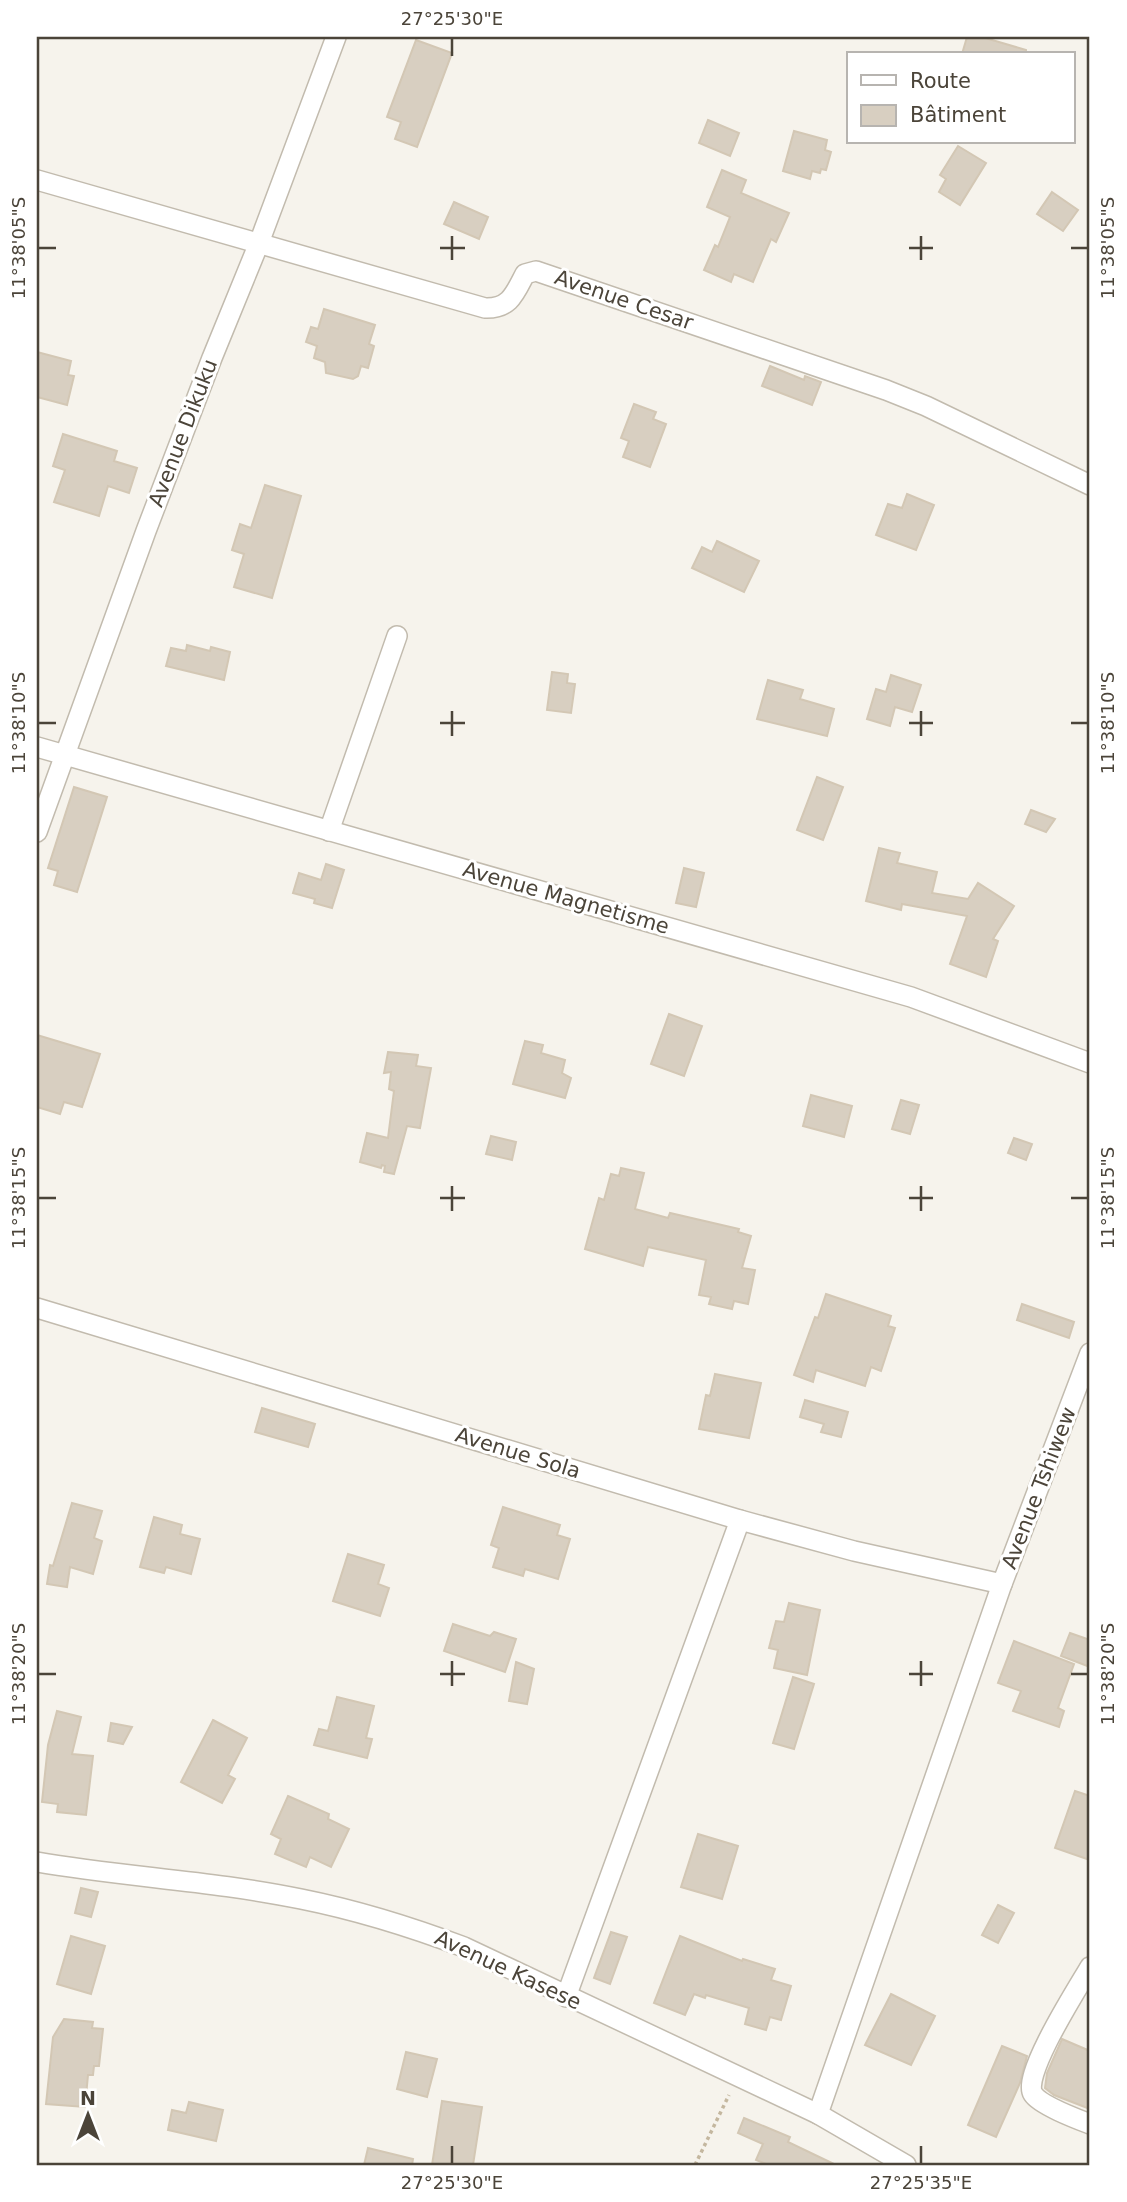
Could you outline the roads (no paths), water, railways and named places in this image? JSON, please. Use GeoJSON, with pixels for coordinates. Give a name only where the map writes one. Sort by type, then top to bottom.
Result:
{"type":"FeatureCollection","features":[{"type":"Feature","properties":{"kind":"street","name":"Avenue Dikuku"},"geometry":{"type":"LineString","coordinates":[[37,832],[207,370],[259,243],[336,37]]}},
{"type":"Feature","properties":{"kind":"street","name":"Avenue Cesar"},"geometry":{"type":"LineString","coordinates":[[37,180],[485,308],[501,307],[507,303],[517,291],[525,274],[536,271],[886,390],[926,406],[1090,485]]}},
{"type":"Feature","properties":{"kind":"street"},"geometry":{"type":"LineString","coordinates":[[329,831],[397,636]]}},
{"type":"Feature","properties":{"kind":"street","name":"Avenue Magnetisme"},"geometry":{"type":"LineString","coordinates":[[37,747],[911,997],[1090,1063]]}},
{"type":"Feature","properties":{"kind":"street","name":"Avenue Sola"},"geometry":{"type":"LineString","coordinates":[[37,1308],[740,1520],[854,1551],[1002,1584]]}},
{"type":"Feature","properties":{"kind":"street","name":"Avenue Tshiwew"},"geometry":{"type":"LineString","coordinates":[[818,2113],[1002,1584],[1090,1353]]}},
{"type":"Feature","properties":{"kind":"street"},"geometry":{"type":"LineString","coordinates":[[566,1997],[740,1520]]}},
{"type":"Feature","properties":{"kind":"street","name":"Avenue Kasese"},"geometry":{"type":"LineString","coordinates":[[37,1862],[302,1899],[424,1931],[464,1947],[818,2113],[906,2165]]}},
{"type":"Feature","properties":{"kind":"street"},"geometry":{"type":"LineString","coordinates":[[1090,1967],[1042,2051],[1030,2084],[1032,2093],[1042,2101],[1090,2124]]}}]}
